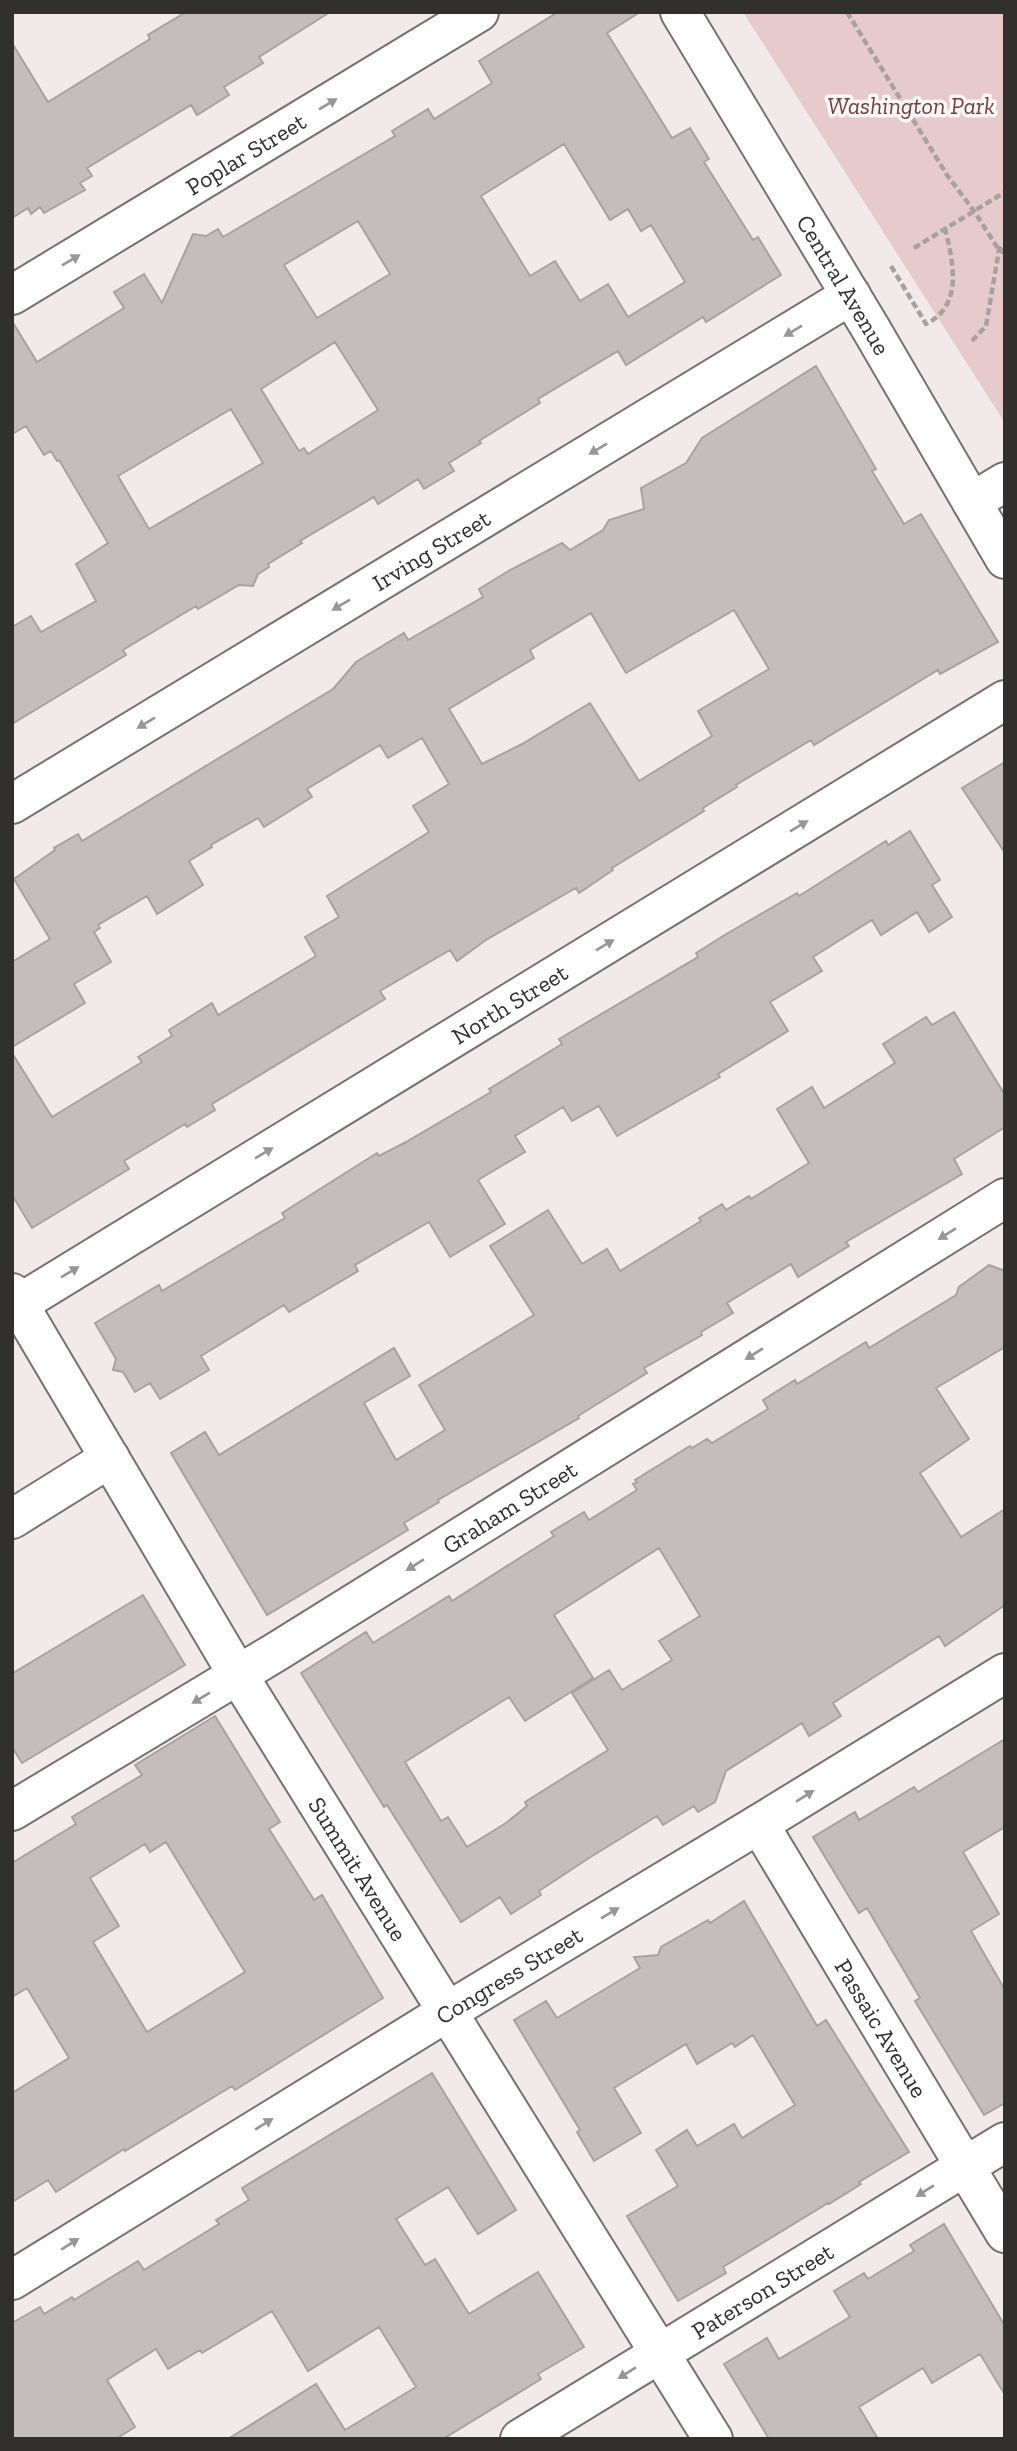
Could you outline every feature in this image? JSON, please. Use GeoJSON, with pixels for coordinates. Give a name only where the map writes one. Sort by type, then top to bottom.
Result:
{"type":"FeatureCollection","features":[{"type":"Feature","properties":{"kind":"street","name":"Poplar Street"},"geometry":{"type":"LineString","coordinates":[[12,295],[479,12]]}},
{"type":"Feature","properties":{"kind":"street","name":"Central Avenue"},"geometry":{"type":"LineString","coordinates":[[680,12],[851,295],[1005,559]]}},
{"type":"Feature","properties":{"kind":"street","name":"Irving Street"},"geometry":{"type":"LineString","coordinates":[[12,804],[851,295]]}},
{"type":"Feature","properties":{"kind":"street"},"geometry":{"type":"LineString","coordinates":[[972,502],[1005,482]]}},
{"type":"Feature","properties":{"kind":"street","name":"North Street"},"geometry":{"type":"LineString","coordinates":[[14,1301],[1005,700]]}},
{"type":"Feature","properties":{"kind":"street","name":"Graham Street"},"geometry":{"type":"LineString","coordinates":[[12,1811],[238,1675],[1005,1198]]}},
{"type":"Feature","properties":{"kind":"street","name":"Summit Avenue"},"geometry":{"type":"LineString","coordinates":[[14,1301],[238,1675],[713,2439]]}},
{"type":"Feature","properties":{"kind":"street"},"geometry":{"type":"LineString","coordinates":[[12,1519],[110,1458]]}},
{"type":"Feature","properties":{"kind":"street","name":"Congress Street"},"geometry":{"type":"LineString","coordinates":[[12,2280],[1005,1673]]}},
{"type":"Feature","properties":{"kind":"street","name":"Passaic Avenue"},"geometry":{"type":"LineString","coordinates":[[759,1824],[1005,2232]]}},
{"type":"Feature","properties":{"kind":"street","name":"Paterson Street"},"geometry":{"type":"LineString","coordinates":[[520,2439],[1005,2142]]}},
{"type":"Feature","properties":{"kind":"path"},"geometry":{"type":"LineString","coordinates":[[847,12],[947,175],[1002,252]]}},
{"type":"Feature","properties":{"kind":"path"},"geometry":{"type":"LineString","coordinates":[[914,248],[1005,192]]}},
{"type":"Feature","properties":{"kind":"path"},"geometry":{"type":"LineString","coordinates":[[891,265],[926,324],[940,317],[953,291],[951,256],[944,228]]}},
{"type":"Feature","properties":{"kind":"path"},"geometry":{"type":"LineString","coordinates":[[972,341],[986,326],[1005,243]]}},
{"type":"Feature","properties":{"kind":"green space","name":"Washington Park"},"geometry":{"type":"Polygon","coordinates":[[[743,12],[1005,12],[1005,423],[743,12]]]}},
{"type":"Feature","properties":{"kind":"building"},"geometry":{"type":"Polygon","coordinates":[[[186,12],[330,12],[259,57],[263,63],[224,87],[229,95],[197,115],[191,105],[87,168],[92,176],[80,183],[85,190],[44,213],[40,207],[31,214],[28,208],[12,218],[12,43],[48,102],[150,39],[148,35],[186,12]]]}},
{"type":"Feature","properties":{"kind":"building"},"geometry":{"type":"Polygon","coordinates":[[[558,12],[640,12],[607,33],[672,138],[690,128],[709,159],[704,162],[753,240],[758,237],[781,275],[706,322],[703,317],[626,365],[618,351],[538,399],[540,403],[479,441],[481,443],[449,463],[454,471],[424,489],[418,479],[378,504],[374,497],[300,541],[302,543],[268,564],[269,567],[258,574],[253,586],[239,585],[198,609],[196,606],[123,650],[126,655],[12,724],[12,627],[31,616],[41,632],[96,601],[76,564],[108,543],[59,460],[57,461],[51,451],[44,455],[26,426],[12,434],[12,321],[37,362],[124,308],[114,292],[144,274],[162,303],[193,234],[206,236],[218,229],[223,237],[395,136],[392,131],[428,109],[434,119],[492,83],[479,61],[558,12]],[[564,144],[481,196],[530,276],[555,261],[580,301],[608,284],[628,317],[685,282],[651,225],[641,231],[628,209],[610,220],[564,144]],[[358,221],[284,265],[317,318],[390,274],[358,221]],[[335,342],[261,389],[299,451],[304,448],[308,454],[378,410],[335,342]],[[231,409],[118,476],[149,529],[263,463],[231,409]]]}},
{"type":"Feature","properties":{"kind":"building"},"geometry":{"type":"Polygon","coordinates":[[[816,366],[876,469],[872,471],[904,524],[921,514],[998,642],[940,674],[938,670],[814,745],[811,740],[736,785],[737,787],[703,808],[704,811],[612,868],[613,870],[579,893],[576,888],[567,893],[486,940],[457,961],[450,950],[380,991],[385,999],[212,1104],[215,1110],[187,1127],[185,1124],[124,1161],[129,1169],[32,1228],[12,1195],[12,1053],[52,1117],[142,1062],[138,1057],[172,1036],[169,1030],[212,1003],[218,1015],[316,956],[305,937],[339,917],[327,896],[429,832],[413,806],[449,784],[422,738],[388,758],[380,745],[307,789],[312,797],[264,827],[258,818],[211,845],[212,847],[189,861],[203,885],[157,914],[147,896],[98,925],[100,928],[94,932],[111,962],[74,984],[85,1003],[12,1047],[12,962],[50,939],[14,879],[55,850],[54,848],[78,834],[82,841],[333,689],[356,662],[404,633],[408,640],[483,597],[479,589],[510,570],[562,543],[570,550],[603,530],[609,520],[644,509],[641,488],[686,463],[702,438],[816,366]],[[734,610],[626,673],[591,613],[530,650],[534,658],[449,709],[482,764],[522,744],[590,703],[639,781],[712,736],[698,711],[769,669],[734,610]]]}},
{"type":"Feature","properties":{"kind":"building"},"geometry":{"type":"Polygon","coordinates":[[[1005,762],[1005,853],[962,788],[1005,762]]]}},
{"type":"Feature","properties":{"kind":"building"},"geometry":{"type":"Polygon","coordinates":[[[910,831],[940,880],[932,885],[952,917],[929,932],[917,912],[881,935],[872,920],[813,957],[822,971],[770,1002],[788,1031],[718,1074],[720,1077],[617,1136],[599,1106],[572,1121],[563,1107],[515,1136],[525,1152],[478,1180],[505,1224],[450,1257],[429,1222],[355,1265],[358,1271],[289,1312],[284,1305],[201,1356],[209,1370],[160,1399],[150,1383],[135,1392],[123,1372],[113,1370],[116,1359],[95,1323],[159,1285],[162,1291],[285,1218],[282,1213],[377,1153],[379,1156],[406,1142],[491,1092],[489,1089],[562,1044],[559,1039],[698,957],[696,953],[723,936],[797,893],[799,896],[886,841],[888,845],[910,831]]]}},
{"type":"Feature","properties":{"kind":"building"},"geometry":{"type":"Polygon","coordinates":[[[954,1012],[1005,1095],[1005,1127],[954,1159],[962,1174],[846,1242],[849,1246],[798,1277],[791,1264],[727,1303],[733,1313],[701,1332],[702,1335],[644,1368],[647,1373],[578,1416],[579,1418],[438,1500],[439,1502],[404,1523],[408,1530],[267,1615],[171,1453],[205,1432],[219,1455],[394,1348],[410,1376],[364,1403],[396,1460],[445,1430],[419,1385],[534,1315],[490,1246],[548,1210],[582,1264],[607,1249],[620,1271],[701,1221],[699,1218],[722,1204],[726,1210],[749,1196],[751,1199],[809,1163],[777,1109],[812,1087],[824,1108],[895,1063],[883,1044],[926,1017],[932,1025],[954,1012]]]}},
{"type":"Feature","properties":{"kind":"building"},"geometry":{"type":"Polygon","coordinates":[[[989,1265],[1005,1271],[1005,1347],[936,1388],[969,1439],[920,1473],[961,1537],[1005,1509],[1005,1605],[945,1646],[939,1636],[833,1703],[841,1716],[809,1736],[802,1723],[726,1771],[715,1802],[698,1812],[694,1806],[663,1825],[657,1816],[539,1891],[541,1895],[511,1914],[500,1897],[461,1922],[387,1805],[384,1807],[301,1673],[366,1632],[373,1643],[449,1596],[452,1601],[554,1536],[551,1532],[584,1512],[589,1520],[637,1490],[633,1484],[637,1482],[635,1480],[690,1446],[692,1448],[707,1439],[712,1443],[768,1409],[763,1400],[795,1380],[797,1384],[866,1342],[869,1348],[956,1295],[959,1287],[989,1265]],[[659,1548],[554,1615],[593,1678],[525,1721],[509,1697],[405,1762],[441,1821],[448,1817],[467,1847],[506,1823],[527,1806],[525,1802],[608,1750],[572,1693],[609,1670],[622,1690],[672,1660],[659,1641],[700,1616],[659,1548]]]}},
{"type":"Feature","properties":{"kind":"building"},"geometry":{"type":"Polygon","coordinates":[[[143,1595],[185,1665],[22,1763],[12,1747],[13,1673],[143,1595]]]}},
{"type":"Feature","properties":{"kind":"building"},"geometry":{"type":"Polygon","coordinates":[[[215,1716],[280,1822],[269,1829],[314,1900],[322,1895],[383,1998],[235,2090],[232,2086],[56,2192],[48,2180],[12,2202],[12,2093],[69,2058],[27,1988],[12,1997],[12,1863],[76,1824],[72,1817],[142,1775],[135,1765],[215,1716]],[[166,1842],[150,1852],[145,1844],[90,1878],[119,1926],[93,1942],[147,2032],[245,1972],[166,1842]]]}},
{"type":"Feature","properties":{"kind":"building"},"geometry":{"type":"Polygon","coordinates":[[[1005,1739],[1005,1827],[963,1852],[999,1914],[971,1931],[1005,1990],[1005,2103],[984,2115],[915,2001],[920,1998],[867,1908],[859,1913],[813,1837],[855,1812],[859,1820],[914,1787],[918,1792],[1005,1739]]]}},
{"type":"Feature","properties":{"kind":"building"},"geometry":{"type":"Polygon","coordinates":[[[744,1901],[817,2026],[826,2020],[909,2152],[829,2204],[723,2267],[726,2273],[678,2301],[627,2216],[678,2186],[656,2150],[687,2130],[697,2146],[734,2124],[742,2138],[795,2105],[753,2035],[735,2047],[732,2043],[697,2064],[686,2044],[614,2088],[641,2133],[594,2161],[577,2132],[580,2130],[514,2020],[546,2001],[557,2018],[640,1968],[634,1957],[658,1955],[661,1947],[708,1920],[710,1923],[744,1901]]]}},
{"type":"Feature","properties":{"kind":"building"},"geometry":{"type":"Polygon","coordinates":[[[432,2073],[516,2210],[478,2234],[448,2187],[396,2219],[425,2265],[435,2259],[469,2314],[538,2272],[584,2347],[538,2374],[541,2379],[443,2439],[228,2439],[316,2384],[345,2430],[416,2387],[379,2327],[308,2371],[272,2311],[202,2353],[200,2350],[168,2369],[156,2349],[107,2380],[135,2427],[116,2439],[12,2439],[12,2323],[40,2307],[44,2314],[72,2297],[74,2300],[138,2261],[144,2270],[219,2224],[216,2220],[249,2200],[242,2188],[432,2073]]]}},
{"type":"Feature","properties":{"kind":"building"},"geometry":{"type":"Polygon","coordinates":[[[944,2224],[1005,2326],[1005,2395],[980,2354],[932,2383],[923,2368],[859,2407],[878,2439],[769,2439],[724,2364],[767,2338],[779,2359],[850,2317],[834,2291],[864,2273],[868,2279],[914,2251],[910,2245],[944,2224]]]}}]}
